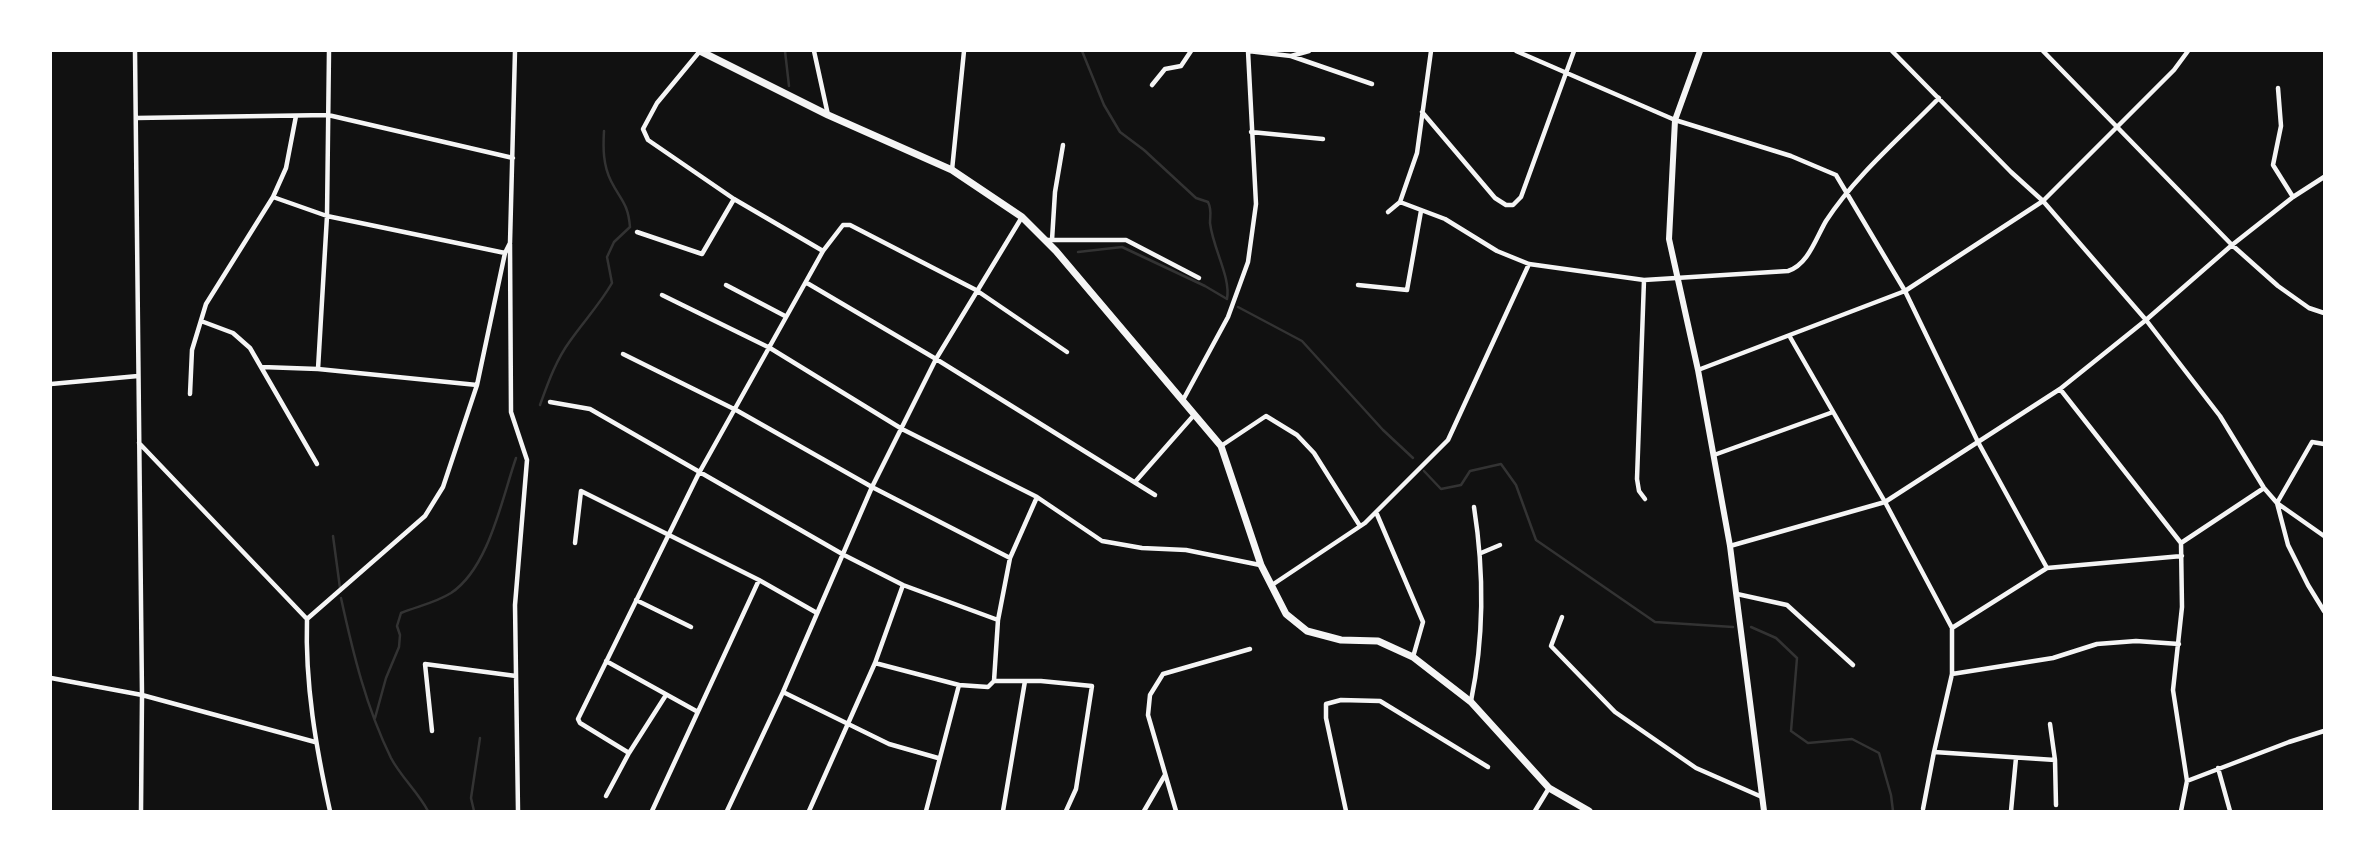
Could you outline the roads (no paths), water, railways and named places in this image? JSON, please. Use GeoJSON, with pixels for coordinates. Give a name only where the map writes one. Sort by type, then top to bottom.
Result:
{"type":"FeatureCollection","features":[{"type":"Feature","properties":{"kind":"main road"},"geometry":{"type":"LineString","coordinates":[[700,51],[828,116],[952,170],[1022,217],[1049,240],[1221,446],[1261,565],[1286,614],[1307,631],[1341,640],[1378,641],[1413,657],[1471,702],[1549,788],[1572,808],[1581,811]]}},
{"type":"Feature","properties":{"kind":"main road"},"geometry":{"type":"LineString","coordinates":[[1572,808],[1589,811]]}},
{"type":"Feature","properties":{"kind":"street"},"geometry":{"type":"LineString","coordinates":[[135,51],[141,811]]}},
{"type":"Feature","properties":{"kind":"street"},"geometry":{"type":"LineString","coordinates":[[318,369],[327,216],[329,51]]}},
{"type":"Feature","properties":{"kind":"street"},"geometry":{"type":"LineString","coordinates":[[515,51],[510,243],[511,412],[527,460],[515,605],[518,811]]}},
{"type":"Feature","properties":{"kind":"street"},"geometry":{"type":"LineString","coordinates":[[700,51],[657,103],[643,128],[644,135],[734,199],[823,251]]}},
{"type":"Feature","properties":{"kind":"street"},"geometry":{"type":"LineString","coordinates":[[814,51],[828,116]]}},
{"type":"Feature","properties":{"kind":"street"},"geometry":{"type":"LineString","coordinates":[[952,170],[964,51]]}},
{"type":"Feature","properties":{"kind":"street"},"geometry":{"type":"LineString","coordinates":[[1152,85],[1165,69],[1181,66],[1191,51]]}},
{"type":"Feature","properties":{"kind":"street"},"geometry":{"type":"LineString","coordinates":[[1183,400],[1228,317],[1248,262],[1256,204],[1248,51],[1291,57],[1372,84]]}},
{"type":"Feature","properties":{"kind":"street"},"geometry":{"type":"LineString","coordinates":[[1291,57],[1309,51]]}},
{"type":"Feature","properties":{"kind":"street"},"geometry":{"type":"LineString","coordinates":[[1388,212],[1400,202],[1417,153],[1430,51]]}},
{"type":"Feature","properties":{"kind":"street"},"geometry":{"type":"LineString","coordinates":[[1516,51],[1675,120],[1791,156],[1836,175],[1905,291],[1978,442],[2048,568]]}},
{"type":"Feature","properties":{"kind":"street"},"geometry":{"type":"LineString","coordinates":[[1422,112],[1495,198],[1506,205],[1513,205],[1521,197],[1574,51]]}},
{"type":"Feature","properties":{"kind":"street"},"geometry":{"type":"LineString","coordinates":[[1700,51],[1675,120],[1669,239],[1698,370],[1730,546],[1764,811]]}},
{"type":"Feature","properties":{"kind":"street"},"geometry":{"type":"LineString","coordinates":[[1892,51],[2043,201],[2146,320],[2220,416],[2264,488],[2277,503],[2324,536]]}},
{"type":"Feature","properties":{"kind":"street"},"geometry":{"type":"LineString","coordinates":[[2043,51],[2232,245],[2278,286],[2309,308],[2324,313]]}},
{"type":"Feature","properties":{"kind":"street"},"geometry":{"type":"LineString","coordinates":[[1698,370],[1905,291],[2043,201],[2174,71],[2188,51]]}},
{"type":"Feature","properties":{"kind":"street"},"geometry":{"type":"LineString","coordinates":[[2278,88],[2281,126],[2273,164],[2293,197]]}},
{"type":"Feature","properties":{"kind":"street"},"geometry":{"type":"LineString","coordinates":[[1400,202],[1460,227],[1507,257],[1529,264],[1644,280],[1796,269],[1847,193],[1939,98]]}},
{"type":"Feature","properties":{"kind":"street"},"geometry":{"type":"LineString","coordinates":[[190,394],[192,350],[206,304],[273,197],[286,168],[296,116]]}},
{"type":"Feature","properties":{"kind":"street"},"geometry":{"type":"LineString","coordinates":[[136,118],[328,116],[513,158]]}},
{"type":"Feature","properties":{"kind":"street"},"geometry":{"type":"LineString","coordinates":[[1251,132],[1323,139]]}},
{"type":"Feature","properties":{"kind":"street"},"geometry":{"type":"LineString","coordinates":[[1063,145],[1049,240],[1126,240],[1199,278]]}},
{"type":"Feature","properties":{"kind":"street"},"geometry":{"type":"LineString","coordinates":[[1730,546],[1885,502],[2060,389],[2146,320],[2232,245],[2293,197],[2324,177]]}},
{"type":"Feature","properties":{"kind":"street"},"geometry":{"type":"LineString","coordinates":[[273,197],[327,216],[505,253]]}},
{"type":"Feature","properties":{"kind":"street"},"geometry":{"type":"LineString","coordinates":[[637,232],[702,254],[734,199]]}},
{"type":"Feature","properties":{"kind":"street"},"geometry":{"type":"LineString","coordinates":[[1358,285],[1407,290],[1422,211]]}},
{"type":"Feature","properties":{"kind":"street"},"geometry":{"type":"LineString","coordinates":[[727,811],[783,692],[872,487],[936,359],[1022,217]]}},
{"type":"Feature","properties":{"kind":"street"},"geometry":{"type":"LineString","coordinates":[[629,753],[580,723],[578,719],[699,473],[770,348],[785,316],[807,283],[823,251],[843,225],[850,225],[976,290],[1067,352]]}},
{"type":"Feature","properties":{"kind":"street"},"geometry":{"type":"LineString","coordinates":[[330,811],[315,742],[306,637],[307,619],[425,516],[443,487],[477,385],[505,253],[510,243]]}},
{"type":"Feature","properties":{"kind":"street"},"geometry":{"type":"LineString","coordinates":[[1272,586],[1360,526],[1451,435],[1529,264]]}},
{"type":"Feature","properties":{"kind":"street"},"geometry":{"type":"LineString","coordinates":[[1644,280],[1637,480],[1639,491],[1645,499]]}},
{"type":"Feature","properties":{"kind":"street"},"geometry":{"type":"LineString","coordinates":[[807,283],[936,359],[1155,495]]}},
{"type":"Feature","properties":{"kind":"street"},"geometry":{"type":"LineString","coordinates":[[726,285],[785,316]]}},
{"type":"Feature","properties":{"kind":"street"},"geometry":{"type":"LineString","coordinates":[[662,295],[770,348],[902,429],[1037,497],[1102,541],[1142,548],[1186,550],[1261,565]]}},
{"type":"Feature","properties":{"kind":"street"},"geometry":{"type":"LineString","coordinates":[[201,321],[233,333],[250,348],[317,464]]}},
{"type":"Feature","properties":{"kind":"street"},"geometry":{"type":"LineString","coordinates":[[1790,337],[1885,502],[1952,628],[1952,674],[1923,809]]}},
{"type":"Feature","properties":{"kind":"street"},"geometry":{"type":"LineString","coordinates":[[623,354],[736,410],[872,487],[1010,558]]}},
{"type":"Feature","properties":{"kind":"street"},"geometry":{"type":"LineString","coordinates":[[261,367],[318,369],[477,385]]}},
{"type":"Feature","properties":{"kind":"street"},"geometry":{"type":"LineString","coordinates":[[51,384],[138,376]]}},
{"type":"Feature","properties":{"kind":"street"},"geometry":{"type":"LineString","coordinates":[[2060,389],[2181,543],[2179,644],[2173,690],[2187,781],[2180,811]]}},
{"type":"Feature","properties":{"kind":"street"},"geometry":{"type":"LineString","coordinates":[[550,402],[590,409],[844,555],[903,585],[998,620]]}},
{"type":"Feature","properties":{"kind":"street"},"geometry":{"type":"LineString","coordinates":[[1714,455],[1833,412]]}},
{"type":"Feature","properties":{"kind":"street"},"geometry":{"type":"LineString","coordinates":[[1135,482],[1195,414]]}},
{"type":"Feature","properties":{"kind":"street"},"geometry":{"type":"LineString","coordinates":[[1221,446],[1266,416],[1297,435],[1314,453],[1360,526]]}},
{"type":"Feature","properties":{"kind":"street"},"geometry":{"type":"LineString","coordinates":[[2324,444],[2312,442],[2277,503],[2288,545],[2324,611]]}},
{"type":"Feature","properties":{"kind":"street"},"geometry":{"type":"LineString","coordinates":[[139,443],[307,619]]}},
{"type":"Feature","properties":{"kind":"street"},"geometry":{"type":"LineString","coordinates":[[2181,543],[2264,488]]}},
{"type":"Feature","properties":{"kind":"street"},"geometry":{"type":"LineString","coordinates":[[575,543],[581,491],[759,580],[817,613]]}},
{"type":"Feature","properties":{"kind":"street"},"geometry":{"type":"LineString","coordinates":[[875,663],[959,685],[988,687],[994,681],[998,620],[1010,558],[1037,497]]}},
{"type":"Feature","properties":{"kind":"street"},"geometry":{"type":"LineString","coordinates":[[1471,702],[1479,662],[1481,553],[1474,507]]}},
{"type":"Feature","properties":{"kind":"street"},"geometry":{"type":"LineString","coordinates":[[1376,512],[1423,622],[1413,657]]}},
{"type":"Feature","properties":{"kind":"street"},"geometry":{"type":"LineString","coordinates":[[1481,553],[1500,545]]}},
{"type":"Feature","properties":{"kind":"street"},"geometry":{"type":"LineString","coordinates":[[1952,628],[2048,568],[2182,556]]}},
{"type":"Feature","properties":{"kind":"street"},"geometry":{"type":"LineString","coordinates":[[652,811],[759,580]]}},
{"type":"Feature","properties":{"kind":"street"},"geometry":{"type":"LineString","coordinates":[[808,811],[875,663],[903,585]]}},
{"type":"Feature","properties":{"kind":"street"},"geometry":{"type":"LineString","coordinates":[[1737,594],[1787,605],[1853,665]]}},
{"type":"Feature","properties":{"kind":"street"},"geometry":{"type":"LineString","coordinates":[[636,600],[691,627]]}},
{"type":"Feature","properties":{"kind":"street"},"geometry":{"type":"LineString","coordinates":[[1562,617],[1552,646],[1615,712],[1696,768],[1762,797]]}},
{"type":"Feature","properties":{"kind":"street"},"geometry":{"type":"LineString","coordinates":[[1952,674],[2053,658],[2097,644],[2136,641],[2179,644]]}},
{"type":"Feature","properties":{"kind":"street"},"geometry":{"type":"LineString","coordinates":[[1176,811],[1149,715],[1150,695],[1163,674],[1250,649]]}},
{"type":"Feature","properties":{"kind":"street"},"geometry":{"type":"LineString","coordinates":[[606,660],[698,712]]}},
{"type":"Feature","properties":{"kind":"street"},"geometry":{"type":"LineString","coordinates":[[432,731],[425,664],[516,676]]}},
{"type":"Feature","properties":{"kind":"street"},"geometry":{"type":"LineString","coordinates":[[51,678],[142,695],[315,742]]}},
{"type":"Feature","properties":{"kind":"street"},"geometry":{"type":"LineString","coordinates":[[994,681],[1092,687],[1076,789],[1066,811]]}},
{"type":"Feature","properties":{"kind":"street"},"geometry":{"type":"LineString","coordinates":[[1003,811],[1025,681]]}},
{"type":"Feature","properties":{"kind":"street"},"geometry":{"type":"LineString","coordinates":[[926,811],[959,685]]}},
{"type":"Feature","properties":{"kind":"street"},"geometry":{"type":"LineString","coordinates":[[783,692],[849,722],[889,744],[938,758]]}},
{"type":"Feature","properties":{"kind":"street"},"geometry":{"type":"LineString","coordinates":[[606,796],[629,753],[666,695]]}},
{"type":"Feature","properties":{"kind":"street"},"geometry":{"type":"LineString","coordinates":[[1346,811],[1326,718],[1326,705],[1341,699],[1381,701],[1488,767]]}},
{"type":"Feature","properties":{"kind":"street"},"geometry":{"type":"LineString","coordinates":[[2050,724],[2055,760],[2056,805]]}},
{"type":"Feature","properties":{"kind":"street"},"geometry":{"type":"LineString","coordinates":[[2187,781],[2324,731]]}},
{"type":"Feature","properties":{"kind":"street"},"geometry":{"type":"LineString","coordinates":[[1934,752],[2055,760]]}},
{"type":"Feature","properties":{"kind":"street"},"geometry":{"type":"LineString","coordinates":[[2011,811],[2016,758]]}},
{"type":"Feature","properties":{"kind":"street"},"geometry":{"type":"LineString","coordinates":[[2218,768],[2230,811]]}},
{"type":"Feature","properties":{"kind":"street"},"geometry":{"type":"LineString","coordinates":[[1144,811],[1165,774]]}},
{"type":"Feature","properties":{"kind":"street"},"geometry":{"type":"LineString","coordinates":[[1535,811],[1549,788]]}},
{"type":"Feature","properties":{"kind":"waterway"},"geometry":{"type":"LineString","coordinates":[[785,51],[789,86]]}},
{"type":"Feature","properties":{"kind":"waterway"},"geometry":{"type":"LineString","coordinates":[[1078,252],[1122,247],[1227,299],[1228,290],[1212,233],[1208,202],[1196,198],[1144,150],[1120,132],[1104,105],[1082,51]]}},
{"type":"Feature","properties":{"kind":"waterway"},"geometry":{"type":"LineString","coordinates":[[540,405],[565,348],[612,283],[607,257],[614,242],[630,227],[626,207],[606,169],[604,131]]}},
{"type":"Feature","properties":{"kind":"waterway"},"geometry":{"type":"LineString","coordinates":[[1238,307],[1302,341],[1383,430],[1413,458]]}},
{"type":"Feature","properties":{"kind":"waterway"},"geometry":{"type":"LineString","coordinates":[[375,718],[386,678],[399,647],[400,635],[397,626],[401,613],[433,602],[451,593],[464,582],[485,550],[516,458]]}},
{"type":"Feature","properties":{"kind":"waterway"},"geometry":{"type":"LineString","coordinates":[[1424,471],[1441,489],[1461,485],[1470,471],[1501,464],[1516,485],[1536,540],[1655,622],[1733,627]]}},
{"type":"Feature","properties":{"kind":"waterway"},"geometry":{"type":"LineString","coordinates":[[333,536],[340,588]]}},
{"type":"Feature","properties":{"kind":"waterway"},"geometry":{"type":"LineString","coordinates":[[341,598],[361,680],[382,739],[395,765],[428,811]]}},
{"type":"Feature","properties":{"kind":"waterway"},"geometry":{"type":"LineString","coordinates":[[1751,627],[1776,638],[1797,658],[1791,731],[1808,743],[1852,739],[1879,753],[1893,811]]}},
{"type":"Feature","properties":{"kind":"waterway"},"geometry":{"type":"LineString","coordinates":[[474,811],[471,798],[480,738]]}}]}
